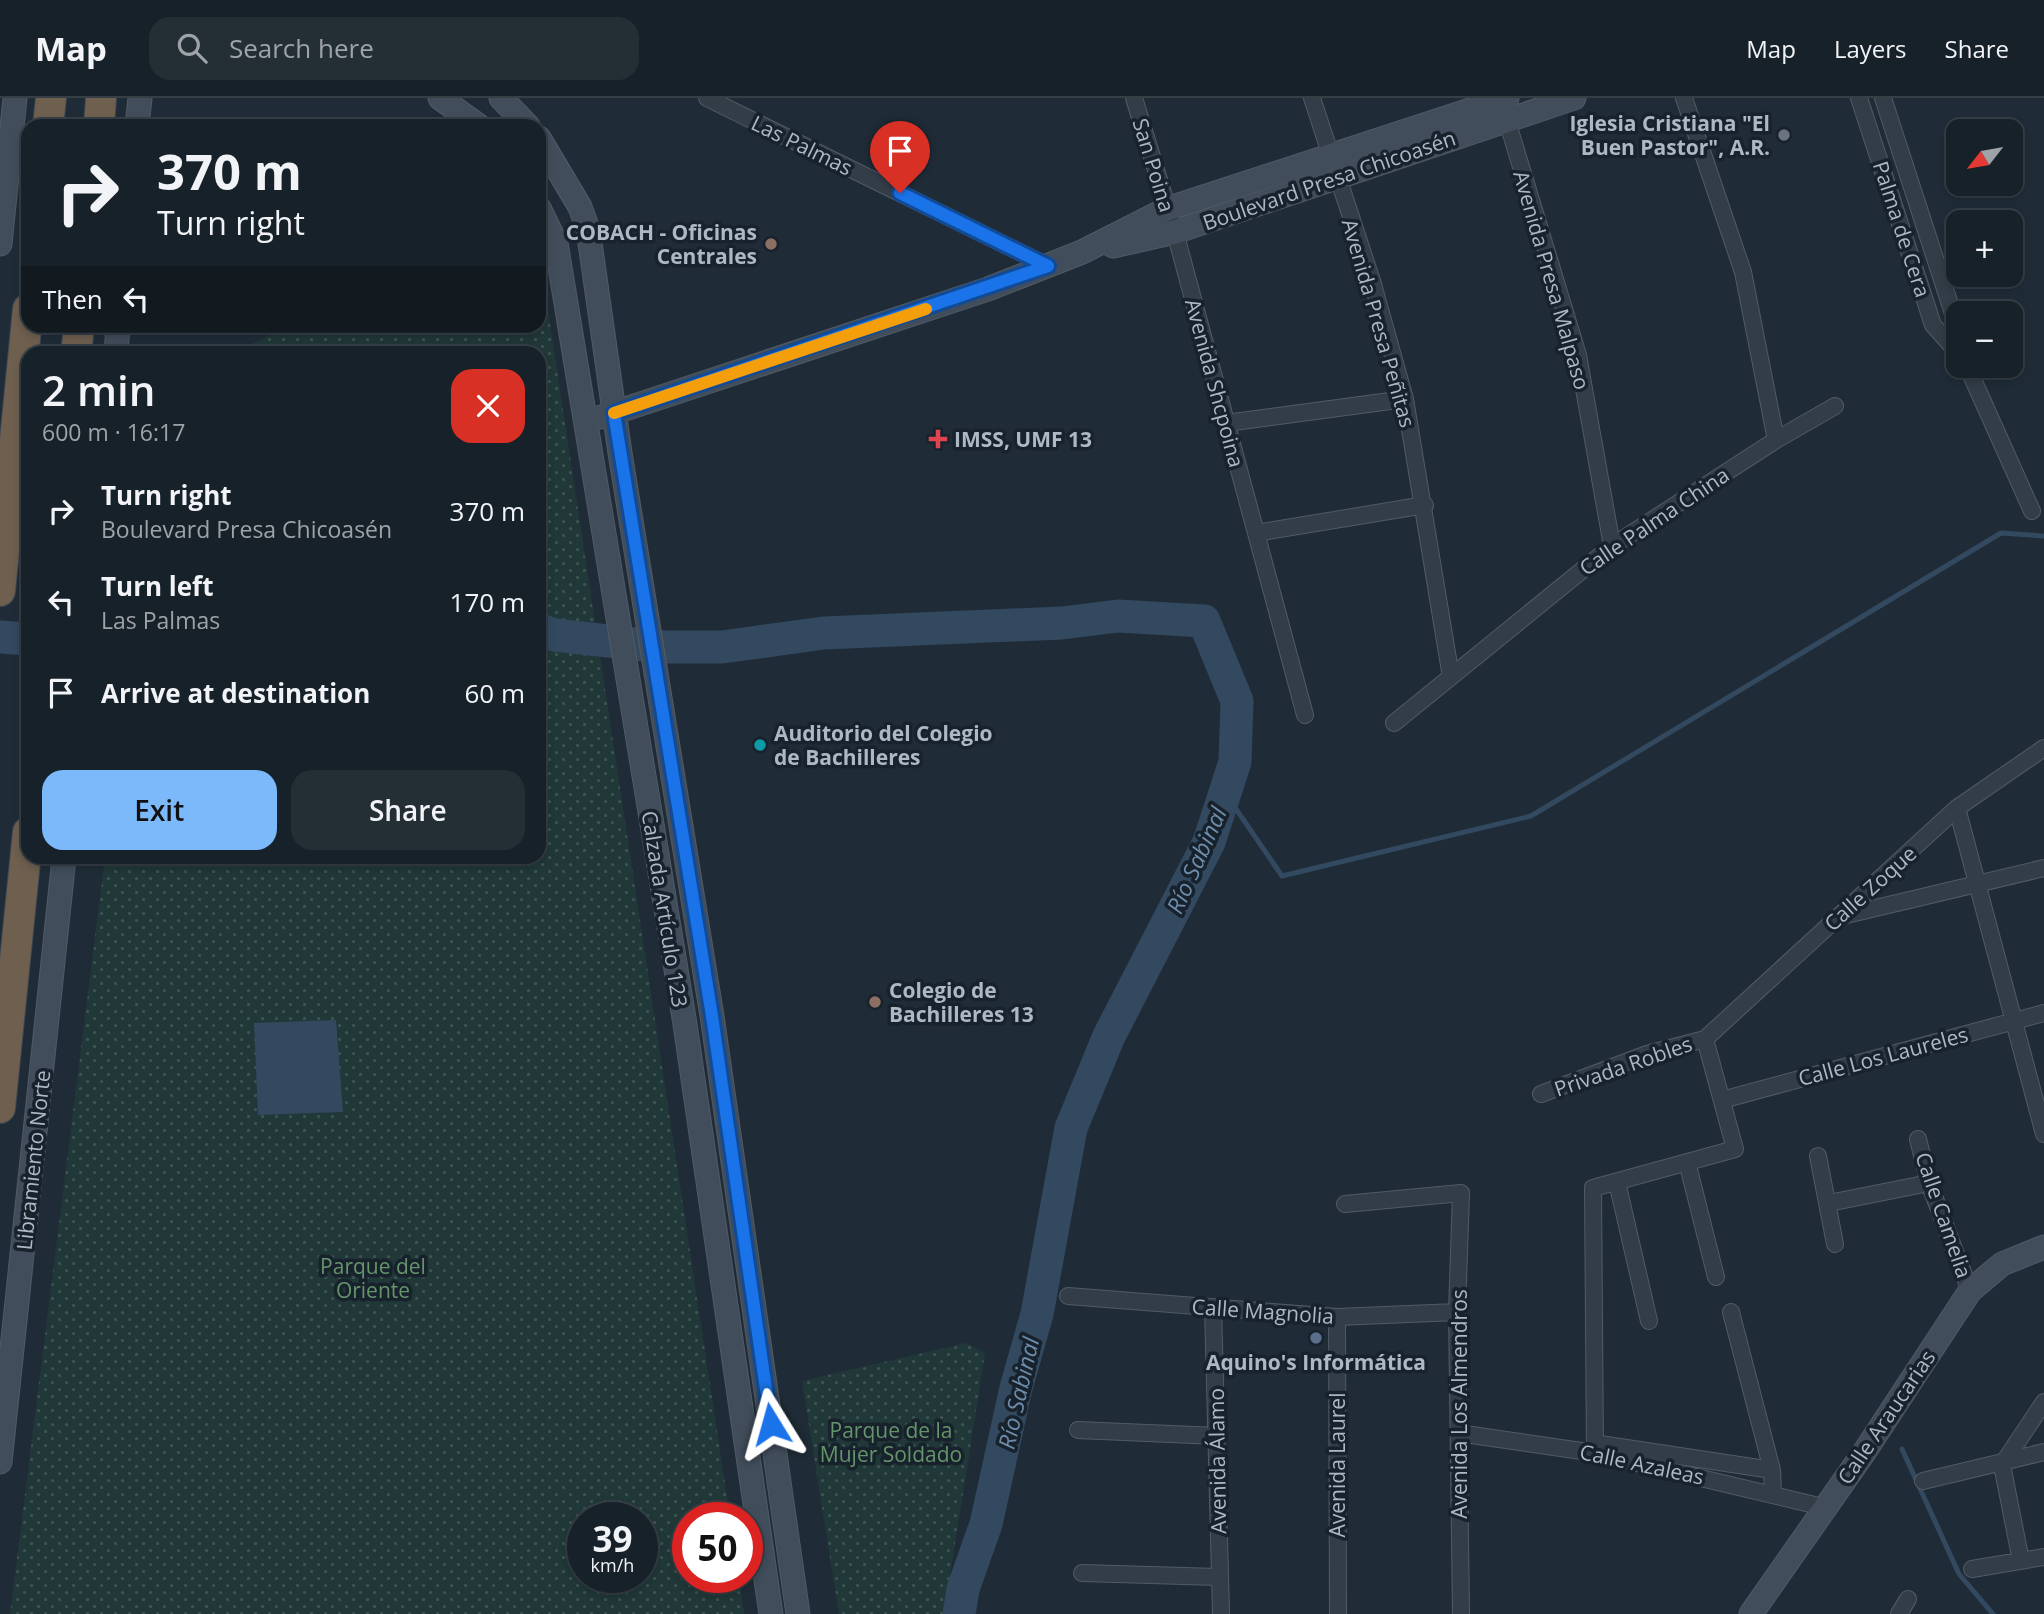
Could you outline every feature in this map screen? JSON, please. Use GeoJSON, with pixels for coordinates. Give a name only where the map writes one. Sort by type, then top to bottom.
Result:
{"type":"FeatureCollection","features":[{"type":"Feature","properties":{"kind":"highway"},"geometry":{"type":"LineString","coordinates":[[49,119],[51,98]]}},
{"type":"Feature","properties":{"kind":"highway"},"geometry":{"type":"LineString","coordinates":[[100,119],[101,98]]}},
{"type":"Feature","properties":{"kind":"highway"},"geometry":{"type":"LineString","coordinates":[[0,589],[2,537],[21,371]]}},
{"type":"Feature","properties":{"kind":"highway"},"geometry":{"type":"LineString","coordinates":[[0,1108],[25,864]]}},
{"type":"Feature","properties":{"kind":"main road"},"geometry":{"type":"LineString","coordinates":[[0,244],[15,98]]}},
{"type":"Feature","properties":{"kind":"main road"},"geometry":{"type":"LineString","coordinates":[[138,119],[140,98]]}},
{"type":"Feature","properties":{"kind":"main road"},"geometry":{"type":"LineString","coordinates":[[440,98],[469,119]]}},
{"type":"Feature","properties":{"kind":"main road"},"geometry":{"type":"LineString","coordinates":[[469,98],[489,119]]}},
{"type":"Feature","properties":{"kind":"main road"},"geometry":{"type":"LineString","coordinates":[[501,98],[520,119]]}},
{"type":"Feature","properties":{"kind":"main road","name":"Boulevard Presa Chicoasén"},"geometry":{"type":"LineString","coordinates":[[584,421],[1048,266],[1167,209],[1503,104],[1574,98]]}},
{"type":"Feature","properties":{"kind":"main road","name":"Boulevard Presa Chicoasén"},"geometry":{"type":"LineString","coordinates":[[1082,252],[1175,232],[1336,178],[1503,104]]}},
{"type":"Feature","properties":{"kind":"main road","name":"Calzada Artículo 123"},"geometry":{"type":"LineString","coordinates":[[546,150],[580,207],[588,229],[614,413],[712,1016],[798,1614]]}},
{"type":"Feature","properties":{"kind":"main road","name":"Calzada Artículo 123"},"geometry":{"type":"LineString","coordinates":[[546,222],[556,243],[685,1024],[771,1614]]}},
{"type":"Feature","properties":{"kind":"main road","name":"Libramiento Norte"},"geometry":{"type":"LineString","coordinates":[[0,1462],[63,864]]}},
{"type":"Feature","properties":{"kind":"main road","name":"Calle Araucarias"},"geometry":{"type":"LineString","coordinates":[[1751,1614],[1912,1382],[1970,1291],[2002,1264],[2044,1247]]}},
{"type":"Feature","properties":{"kind":"street","name":"Las Palmas"},"geometry":{"type":"LineString","coordinates":[[707,98],[1048,266]]}},
{"type":"Feature","properties":{"kind":"street","name":"San Poina"},"geometry":{"type":"LineString","coordinates":[[1134,98],[1175,232]]}},
{"type":"Feature","properties":{"kind":"street","name":"Avenida Presa Peñitas"},"geometry":{"type":"LineString","coordinates":[[1312,98],[1336,178],[1372,281],[1405,399],[1425,505],[1451,677]]}},
{"type":"Feature","properties":{"kind":"street"},"geometry":{"type":"LineString","coordinates":[[1684,98],[1743,272],[1776,440]]}},
{"type":"Feature","properties":{"kind":"street","name":"Palma de Cera"},"geometry":{"type":"LineString","coordinates":[[1859,98],[1933,325],[1946,340]]}},
{"type":"Feature","properties":{"kind":"street","name":"Palma de Cera"},"geometry":{"type":"LineString","coordinates":[[1883,98],[1949,301]]}},
{"type":"Feature","properties":{"kind":"street","name":"Avenida Presa Malpaso"},"geometry":{"type":"LineString","coordinates":[[1503,104],[1578,355],[1612,546]]}},
{"type":"Feature","properties":{"kind":"street","name":"Avenida Shcpoina"},"geometry":{"type":"LineString","coordinates":[[1175,232],[1305,715]]}},
{"type":"Feature","properties":{"kind":"street"},"geometry":{"type":"LineString","coordinates":[[1972,378],[2032,511]]}},
{"type":"Feature","properties":{"kind":"street"},"geometry":{"type":"LineString","coordinates":[[1226,423],[1405,399]]}},
{"type":"Feature","properties":{"kind":"street","name":"Calle Palma China"},"geometry":{"type":"LineString","coordinates":[[1394,723],[1612,546],[1776,440],[1835,406]]}},
{"type":"Feature","properties":{"kind":"street"},"geometry":{"type":"LineString","coordinates":[[1256,533],[1425,505]]}},
{"type":"Feature","properties":{"kind":"street","name":"Calle Zoque"},"geometry":{"type":"LineString","coordinates":[[1705,1039],[1956,808],[2044,748]]}},
{"type":"Feature","properties":{"kind":"street"},"geometry":{"type":"LineString","coordinates":[[1956,808],[2044,1134]]}},
{"type":"Feature","properties":{"kind":"street"},"geometry":{"type":"LineString","coordinates":[[1839,916],[2044,868]]}},
{"type":"Feature","properties":{"kind":"street","name":"Calle Los Laureles"},"geometry":{"type":"LineString","coordinates":[[1722,1100],[2044,1013]]}},
{"type":"Feature","properties":{"kind":"street"},"geometry":{"type":"LineString","coordinates":[[1705,1039],[1735,1149],[1593,1188],[1594,1448],[1772,1470]]}},
{"type":"Feature","properties":{"kind":"street","name":"Privada Robles"},"geometry":{"type":"LineString","coordinates":[[1541,1094],[1647,1054],[1705,1039]]}},
{"type":"Feature","properties":{"kind":"street","name":"Calle Camelia"},"geometry":{"type":"LineString","coordinates":[[1918,1139],[1929,1183],[1970,1291]]}},
{"type":"Feature","properties":{"kind":"street"},"geometry":{"type":"LineString","coordinates":[[1818,1156],[1835,1244]]}},
{"type":"Feature","properties":{"kind":"street"},"geometry":{"type":"LineString","coordinates":[[1687,1162],[1716,1277]]}},
{"type":"Feature","properties":{"kind":"street"},"geometry":{"type":"LineString","coordinates":[[1617,1182],[1649,1321]]}},
{"type":"Feature","properties":{"kind":"street"},"geometry":{"type":"LineString","coordinates":[[1829,1203],[1929,1183]]}},
{"type":"Feature","properties":{"kind":"street","name":"Avenida Los Almendros"},"geometry":{"type":"LineString","coordinates":[[1345,1204],[1461,1193],[1457,1312],[1461,1614]]}},
{"type":"Feature","properties":{"kind":"street","name":"Calle Magnolia"},"geometry":{"type":"LineString","coordinates":[[1068,1296],[1336,1317],[1457,1312]]}},
{"type":"Feature","properties":{"kind":"street","name":"Avenida Álamo"},"geometry":{"type":"LineString","coordinates":[[1213,1307],[1221,1614]]}},
{"type":"Feature","properties":{"kind":"street"},"geometry":{"type":"LineString","coordinates":[[1731,1312],[1772,1470],[1773,1493]]}},
{"type":"Feature","properties":{"kind":"street","name":"Avenida Laurel"},"geometry":{"type":"LineString","coordinates":[[1336,1317],[1338,1614]]}},
{"type":"Feature","properties":{"kind":"street"},"geometry":{"type":"LineString","coordinates":[[2021,1561],[2002,1465],[2044,1402]]}},
{"type":"Feature","properties":{"kind":"street"},"geometry":{"type":"LineString","coordinates":[[1078,1430],[1217,1436]]}},
{"type":"Feature","properties":{"kind":"street","name":"Calle Azaleas"},"geometry":{"type":"LineString","coordinates":[[1458,1433],[1594,1448],[1824,1507]]}},
{"type":"Feature","properties":{"kind":"street"},"geometry":{"type":"LineString","coordinates":[[1923,1481],[2002,1465],[2044,1452]]}},
{"type":"Feature","properties":{"kind":"street"},"geometry":{"type":"LineString","coordinates":[[1972,1569],[2044,1557]]}},
{"type":"Feature","properties":{"kind":"street"},"geometry":{"type":"LineString","coordinates":[[1082,1573],[1218,1577]]}},
{"type":"Feature","properties":{"kind":"street"},"geometry":{"type":"LineString","coordinates":[[1899,1614],[1908,1599]]}},
{"type":"Feature","properties":{"kind":"green space","name":"Parque del Oriente"},"geometry":{"type":"Polygon","coordinates":[[[546,297],[728,1502],[672,1502],[672,1593],[741,1593],[744,1614],[10,1614],[104,864],[546,864],[546,346],[248,346],[274,333],[546,333],[546,297]]]}},
{"type":"Feature","properties":{"kind":"green space","name":"Parque de la Mujer Soldado"},"geometry":{"type":"Polygon","coordinates":[[[966,1343],[985,1353],[944,1614],[839,1614],[802,1381],[966,1343]]]}},
{"type":"Feature","properties":{"kind":"water"},"geometry":{"type":"Polygon","coordinates":[[[336,1020],[343,1112],[258,1115],[254,1023],[336,1020]]]}},
{"type":"Feature","properties":{"kind":"waterway"},"geometry":{"type":"LineString","coordinates":[[1225,793],[1282,876],[1531,816],[2001,533],[2044,536]]}},
{"type":"Feature","properties":{"kind":"waterway","name":"Río Sabinal"},"geometry":{"type":"LineString","coordinates":[[546,632],[554,635],[662,647],[722,647],[824,633],[1062,623],[1118,616],[1204,621],[1237,701],[1235,762],[1209,842],[1109,1036],[1071,1128],[1037,1314],[1016,1388],[986,1524],[963,1589],[959,1614]]}},
{"type":"Feature","properties":{"kind":"waterway","name":"Río Sabinal"},"geometry":{"type":"LineString","coordinates":[[0,637],[21,638]]}},
{"type":"Feature","properties":{"kind":"waterway"},"geometry":{"type":"LineString","coordinates":[[1902,1449],[1959,1574],[1993,1614]]}},
{"type":"Feature","properties":{"kind":"slow traffic"},"geometry":{"type":"LineString","coordinates":[[614,413],[926,309]]}},
{"type":"Feature","properties":{"kind":"place","name":"Iglesia Cristiana \"El Buen Pastor\", A.R."},"geometry":{"type":"Point","coordinates":[1784,135]}},
{"type":"Feature","properties":{"kind":"place","name":"COBACH - Oficinas Centrales"},"geometry":{"type":"Point","coordinates":[771,244]}},
{"type":"Feature","properties":{"kind":"place","name":"IMSS, UMF 13"},"geometry":{"type":"Point","coordinates":[938,439]}},
{"type":"Feature","properties":{"kind":"place","name":"Auditorio del Colegio de Bachilleres"},"geometry":{"type":"Point","coordinates":[760,745]}},
{"type":"Feature","properties":{"kind":"place","name":"Colegio de Bachilleres 13"},"geometry":{"type":"Point","coordinates":[875,1002]}},
{"type":"Feature","properties":{"kind":"place","name":"Aquino's Informática"},"geometry":{"type":"Point","coordinates":[1316,1338]}},
{"type":"Feature","properties":{"kind":"route"},"geometry":{"type":"LineString","coordinates":[[771,1424],[712,1016],[614,413],[988,289],[1048,266],[900,193]]}}]}
